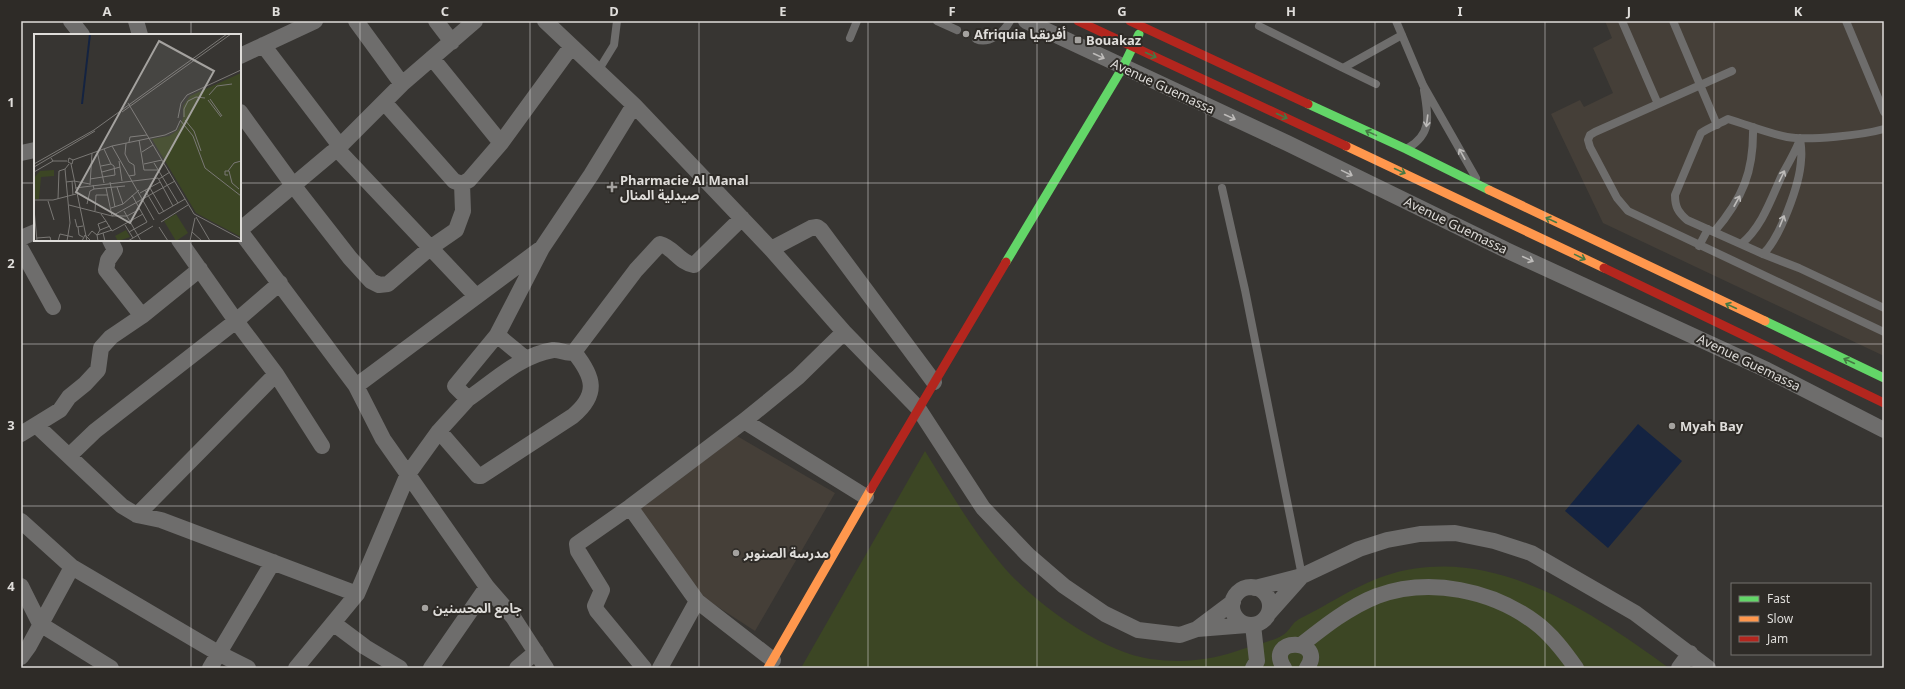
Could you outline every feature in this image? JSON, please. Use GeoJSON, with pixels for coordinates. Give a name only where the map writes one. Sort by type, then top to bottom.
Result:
{"type":"FeatureCollection","features":[{"type":"Feature","properties":{"kind":"main road","name":"Avenue Guemassa"},"geometry":{"type":"LineString","coordinates":[[1078,21],[1490,213],[1884,403]]}},
{"type":"Feature","properties":{"kind":"main road"},"geometry":{"type":"LineString","coordinates":[[1130,21],[1406,149],[1482,187],[1884,378]]}},
{"type":"Feature","properties":{"kind":"main road"},"geometry":{"type":"LineString","coordinates":[[771,664],[918,408],[1123,67],[1142,27]]}},
{"type":"Feature","properties":{"kind":"street"},"geometry":{"type":"LineString","coordinates":[[71,21],[81,34]]}},
{"type":"Feature","properties":{"kind":"street"},"geometry":{"type":"LineString","coordinates":[[136,21],[140,34]]}},
{"type":"Feature","properties":{"kind":"street"},"geometry":{"type":"LineString","coordinates":[[241,56],[315,21]]}},
{"type":"Feature","properties":{"kind":"street"},"geometry":{"type":"LineString","coordinates":[[356,21],[402,84]]}},
{"type":"Feature","properties":{"kind":"street"},"geometry":{"type":"LineString","coordinates":[[436,21],[452,42]]}},
{"type":"Feature","properties":{"kind":"street"},"geometry":{"type":"LineString","coordinates":[[241,229],[338,147],[402,84],[475,21]]}},
{"type":"Feature","properties":{"kind":"street"},"geometry":{"type":"LineString","coordinates":[[545,21],[634,105],[771,249],[844,332],[918,408],[983,508],[1028,556],[1064,586],[1105,614],[1138,630],[1180,635],[1196,629],[1233,602]]}},
{"type":"Feature","properties":{"kind":"street","name":"Avenue Guemassa"},"geometry":{"type":"LineString","coordinates":[[1026,21],[1287,144],[1506,250],[1766,370],[1884,430]]}},
{"type":"Feature","properties":{"kind":"street"},"geometry":{"type":"LineString","coordinates":[[263,45],[338,147],[476,296]]}},
{"type":"Feature","properties":{"kind":"street"},"geometry":{"type":"LineString","coordinates":[[462,184],[469,180],[501,142],[572,47]]}},
{"type":"Feature","properties":{"kind":"street"},"geometry":{"type":"LineString","coordinates":[[432,58],[501,142]]}},
{"type":"Feature","properties":{"kind":"street"},"geometry":{"type":"LineString","coordinates":[[384,102],[454,181],[462,184]]}},
{"type":"Feature","properties":{"kind":"street"},"geometry":{"type":"LineString","coordinates":[[468,399],[455,386],[497,335],[542,248],[606,152],[634,105]]}},
{"type":"Feature","properties":{"kind":"street"},"geometry":{"type":"LineString","coordinates":[[241,113],[293,185],[350,258],[371,281],[379,285],[388,284],[430,248],[456,230],[463,211],[462,184]]}},
{"type":"Feature","properties":{"kind":"street"},"geometry":{"type":"LineString","coordinates":[[21,153],[34,150]]}},
{"type":"Feature","properties":{"kind":"street"},"geometry":{"type":"LineString","coordinates":[[296,668],[358,594],[408,474],[439,431],[468,399],[526,359],[554,350],[570,354],[574,352],[636,270],[660,244],[665,245],[689,264],[694,265],[742,218]]}},
{"type":"Feature","properties":{"kind":"street"},"geometry":{"type":"LineString","coordinates":[[771,249],[811,228],[817,227],[821,230],[934,382]]}},
{"type":"Feature","properties":{"kind":"street"},"geometry":{"type":"LineString","coordinates":[[241,231],[356,386],[383,440],[488,587],[512,617],[546,668]]}},
{"type":"Feature","properties":{"kind":"street"},"geometry":{"type":"LineString","coordinates":[[21,238],[34,232]]}},
{"type":"Feature","properties":{"kind":"street"},"geometry":{"type":"LineString","coordinates":[[110,241],[115,250],[108,260],[106,270],[142,316]]}},
{"type":"Feature","properties":{"kind":"street"},"geometry":{"type":"LineString","coordinates":[[180,241],[236,321],[276,374],[298,411],[322,446]]}},
{"type":"Feature","properties":{"kind":"street"},"geometry":{"type":"LineString","coordinates":[[356,386],[542,248]]}},
{"type":"Feature","properties":{"kind":"street"},"geometry":{"type":"LineString","coordinates":[[21,249],[53,307]]}},
{"type":"Feature","properties":{"kind":"street"},"geometry":{"type":"LineString","coordinates":[[21,434],[60,410],[69,396],[85,384],[98,370],[101,348],[112,337],[142,316],[200,269]]}},
{"type":"Feature","properties":{"kind":"street"},"geometry":{"type":"LineString","coordinates":[[69,456],[95,431],[236,321],[280,283]]}},
{"type":"Feature","properties":{"kind":"street"},"geometry":{"type":"LineString","coordinates":[[644,668],[597,611],[595,606],[602,590],[576,546],[630,508],[744,421],[798,377],[844,332]]}},
{"type":"Feature","properties":{"kind":"street"},"geometry":{"type":"LineString","coordinates":[[497,335],[526,359]]}},
{"type":"Feature","properties":{"kind":"street"},"geometry":{"type":"LineString","coordinates":[[439,431],[478,476],[485,474],[582,408],[591,392],[592,383],[583,364],[574,352]]}},
{"type":"Feature","properties":{"kind":"street"},"geometry":{"type":"LineString","coordinates":[[137,515],[276,374]]}},
{"type":"Feature","properties":{"kind":"street"},"geometry":{"type":"LineString","coordinates":[[744,421],[866,498]]}},
{"type":"Feature","properties":{"kind":"street"},"geometry":{"type":"LineString","coordinates":[[36,426],[122,506],[137,515],[161,520],[358,594]]}},
{"type":"Feature","properties":{"kind":"street"},"geometry":{"type":"LineString","coordinates":[[630,508],[697,601],[771,664]]}},
{"type":"Feature","properties":{"kind":"street"},"geometry":{"type":"LineString","coordinates":[[21,521],[72,567],[218,653],[248,668]]}},
{"type":"Feature","properties":{"kind":"street"},"geometry":{"type":"LineString","coordinates":[[1250,625],[1241,622],[1233,613],[1233,602],[1238,592],[1244,589],[1255,588],[1302,576],[1359,549],[1387,540],[1420,534],[1455,533],[1494,541],[1531,553],[1635,613],[1699,663]]}},
{"type":"Feature","properties":{"kind":"street"},"geometry":{"type":"LineString","coordinates":[[210,668],[273,562]]}},
{"type":"Feature","properties":{"kind":"street"},"geometry":{"type":"LineString","coordinates":[[21,657],[72,567]]}},
{"type":"Feature","properties":{"kind":"street"},"geometry":{"type":"LineString","coordinates":[[1196,629],[1250,625],[1263,621],[1302,576]]}},
{"type":"Feature","properties":{"kind":"street"},"geometry":{"type":"LineString","coordinates":[[21,586],[40,624],[111,668]]}},
{"type":"Feature","properties":{"kind":"street"},"geometry":{"type":"LineString","coordinates":[[431,668],[488,587]]}},
{"type":"Feature","properties":{"kind":"street"},"geometry":{"type":"LineString","coordinates":[[1255,588],[1266,594],[1269,600],[1269,613]]}},
{"type":"Feature","properties":{"kind":"street"},"geometry":{"type":"LineString","coordinates":[[1284,668],[1281,659],[1283,650],[1291,644],[1301,644],[1348,610],[1378,596],[1410,588],[1444,588],[1477,593],[1508,605],[1536,623],[1560,646],[1576,668]]}},
{"type":"Feature","properties":{"kind":"street"},"geometry":{"type":"LineString","coordinates":[[660,668],[697,601]]}},
{"type":"Feature","properties":{"kind":"street"},"geometry":{"type":"LineString","coordinates":[[333,623],[391,666]]}},
{"type":"Feature","properties":{"kind":"street"},"geometry":{"type":"LineString","coordinates":[[1250,625],[1257,662],[1253,668]]}},
{"type":"Feature","properties":{"kind":"street"},"geometry":{"type":"LineString","coordinates":[[1301,644],[1310,655],[1307,668]]}},
{"type":"Feature","properties":{"kind":"street"},"geometry":{"type":"LineString","coordinates":[[517,668],[536,652]]}},
{"type":"Feature","properties":{"kind":"street"},"geometry":{"type":"LineString","coordinates":[[1679,668],[1699,663]]}},
{"type":"Feature","properties":{"kind":"lane"},"geometry":{"type":"LineString","coordinates":[[598,71],[614,45],[617,21]]}},
{"type":"Feature","properties":{"kind":"lane"},"geometry":{"type":"LineString","coordinates":[[850,38],[857,21]]}},
{"type":"Feature","properties":{"kind":"lane"},"geometry":{"type":"LineString","coordinates":[[937,21],[957,30]]}},
{"type":"Feature","properties":{"kind":"lane"},"geometry":{"type":"LineString","coordinates":[[976,39],[991,39],[1002,31],[1010,21]]}},
{"type":"Feature","properties":{"kind":"lane"},"geometry":{"type":"LineString","coordinates":[[1396,21],[1423,85],[1482,187]]}},
{"type":"Feature","properties":{"kind":"lane"},"geometry":{"type":"LineString","coordinates":[[1622,21],[1658,104]]}},
{"type":"Feature","properties":{"kind":"lane"},"geometry":{"type":"LineString","coordinates":[[1673,21],[1718,125]]}},
{"type":"Feature","properties":{"kind":"lane"},"geometry":{"type":"LineString","coordinates":[[1846,21],[1884,112]]}},
{"type":"Feature","properties":{"kind":"lane"},"geometry":{"type":"LineString","coordinates":[[1259,26],[1376,84]]}},
{"type":"Feature","properties":{"kind":"lane"},"geometry":{"type":"LineString","coordinates":[[1344,68],[1402,35]]}},
{"type":"Feature","properties":{"kind":"lane"},"geometry":{"type":"LineString","coordinates":[[1732,71],[1590,135],[1588,140],[1617,198],[1628,211],[1699,246],[1884,332]]}},
{"type":"Feature","properties":{"kind":"lane"},"geometry":{"type":"LineString","coordinates":[[1406,149],[1415,144],[1426,128],[1428,118],[1423,85]]}},
{"type":"Feature","properties":{"kind":"lane"},"geometry":{"type":"LineString","coordinates":[[1884,129],[1870,133],[1800,138],[1782,136],[1728,119],[1701,133],[1675,195],[1675,205],[1679,214],[1687,220],[1763,254],[1799,268],[1884,308]]}},
{"type":"Feature","properties":{"kind":"lane"},"geometry":{"type":"LineString","coordinates":[[1699,246],[1733,208],[1746,181],[1754,151],[1753,127]]}},
{"type":"Feature","properties":{"kind":"lane"},"geometry":{"type":"LineString","coordinates":[[1741,244],[1757,228],[1786,167],[1793,156],[1800,138]]}},
{"type":"Feature","properties":{"kind":"lane"},"geometry":{"type":"LineString","coordinates":[[1763,254],[1776,238],[1796,189],[1801,160],[1800,138]]}},
{"type":"Feature","properties":{"kind":"lane"},"geometry":{"type":"LineString","coordinates":[[1222,188],[1245,290],[1302,576]]}},
{"type":"Feature","properties":{"kind":"shaded area"},"geometry":{"type":"Polygon","coordinates":[[[1605,21],[1884,21],[1884,356],[1603,223],[1551,114],[1580,100],[1584,107],[1613,93],[1593,48],[1612,38],[1605,21]]]}},
{"type":"Feature","properties":{"kind":"shaded area","name":"مدرسة الصنوبر"},"geometry":{"type":"Polygon","coordinates":[[[737,436],[835,493],[755,631],[701,596],[640,509],[737,436]]]}},
{"type":"Feature","properties":{"kind":"green space"},"geometry":{"type":"Polygon","coordinates":[[[925,451],[971,524],[991,552],[1015,579],[1031,594],[1069,623],[1111,647],[1131,654],[1150,659],[1173,661],[1215,657],[1261,644],[1279,637],[1285,634],[1295,622],[1301,618],[1348,592],[1386,575],[1429,567],[1462,567],[1494,573],[1526,583],[1556,596],[1587,613],[1643,649],[1669,668],[801,668],[925,451]]]}},
{"type":"Feature","properties":{"kind":"water"},"geometry":{"type":"Polygon","coordinates":[[[1638,424],[1682,461],[1608,548],[1565,511],[1638,424]]]}},
{"type":"Feature","properties":{"kind":"traffic: fast"},"geometry":{"type":"LineString","coordinates":[[1006,262],[1123,67],[1139,34]]}},
{"type":"Feature","properties":{"kind":"traffic: fast"},"geometry":{"type":"LineString","coordinates":[[1308,104],[1406,149],[1489,190]]}},
{"type":"Feature","properties":{"kind":"traffic: fast"},"geometry":{"type":"LineString","coordinates":[[1765,321],[1884,378]]}},
{"type":"Feature","properties":{"kind":"traffic: slow"},"geometry":{"type":"LineString","coordinates":[[1346,146],[1604,268]]}},
{"type":"Feature","properties":{"kind":"traffic: slow"},"geometry":{"type":"LineString","coordinates":[[1489,190],[1765,321]]}},
{"type":"Feature","properties":{"kind":"traffic: slow"},"geometry":{"type":"LineString","coordinates":[[768,668],[871,489]]}},
{"type":"Feature","properties":{"kind":"traffic: jam"},"geometry":{"type":"LineString","coordinates":[[1078,21],[1346,146]]}},
{"type":"Feature","properties":{"kind":"traffic: jam"},"geometry":{"type":"LineString","coordinates":[[1130,21],[1308,104]]}},
{"type":"Feature","properties":{"kind":"traffic: jam"},"geometry":{"type":"LineString","coordinates":[[871,489],[1006,262]]}},
{"type":"Feature","properties":{"kind":"traffic: jam"},"geometry":{"type":"LineString","coordinates":[[1604,268],[1884,403]]}},
{"type":"Feature","properties":{"kind":"place","name":"Afriquia أفريقيا"},"geometry":{"type":"Point","coordinates":[966,34]}},
{"type":"Feature","properties":{"kind":"place","name":"Bouakaz"},"geometry":{"type":"Point","coordinates":[1078,40]}},
{"type":"Feature","properties":{"kind":"place","name":"Pharmacie Al Manal صيدلية المنال"},"geometry":{"type":"Point","coordinates":[612,187]}},
{"type":"Feature","properties":{"kind":"place","name":"Myah Bay"},"geometry":{"type":"Point","coordinates":[1672,426]}},
{"type":"Feature","properties":{"kind":"place","name":"مدرسة الصنوبر"},"geometry":{"type":"Point","coordinates":[736,553]}},
{"type":"Feature","properties":{"kind":"place","name":"جامع المحسنين"},"geometry":{"type":"Point","coordinates":[425,608]}}]}
